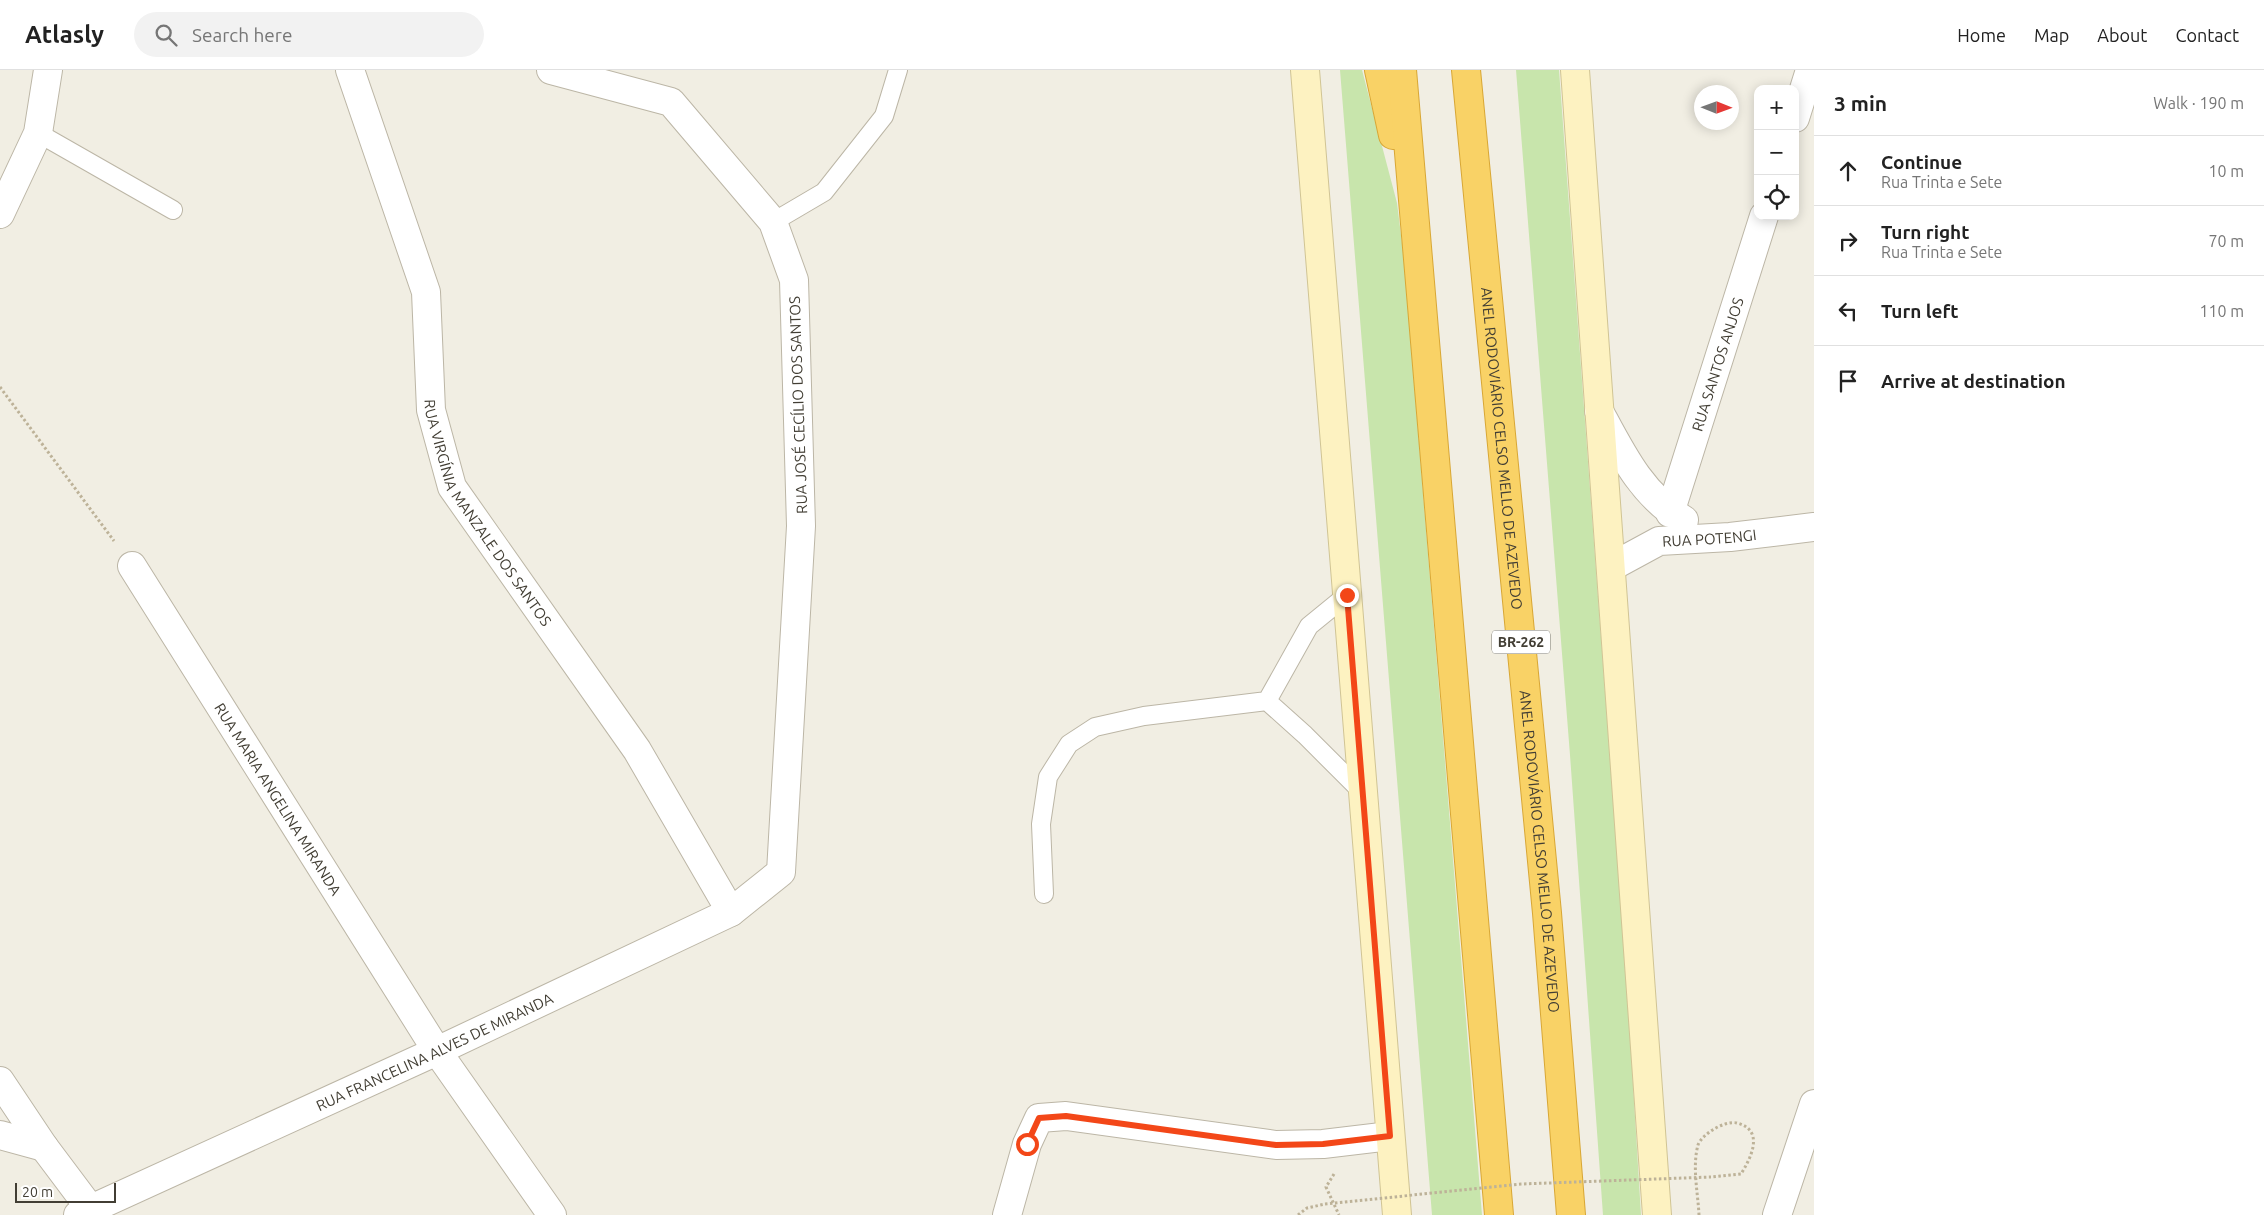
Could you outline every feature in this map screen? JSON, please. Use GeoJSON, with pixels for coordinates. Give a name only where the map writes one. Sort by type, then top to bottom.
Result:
{"type":"FeatureCollection","features":[{"type":"Feature","properties":{"kind":"highway"},"geometry":{"type":"LineString","coordinates":[[1379,70],[1416,241]]}},
{"type":"Feature","properties":{"kind":"highway"},"geometry":{"type":"LineString","coordinates":[[1402,70],[1499,1215]]}},
{"type":"Feature","properties":{"kind":"highway","name":"ANEL RODOVIÁRIO CELSO MELLO DE AZEVEDO"},"geometry":{"type":"LineString","coordinates":[[1466,70],[1546,903],[1571,1215]]}},
{"type":"Feature","properties":{"kind":"main road"},"geometry":{"type":"LineString","coordinates":[[1305,70],[1397,1215]]}},
{"type":"Feature","properties":{"kind":"main road"},"geometry":{"type":"LineString","coordinates":[[1575,70],[1657,1215]]}},
{"type":"Feature","properties":{"kind":"street"},"geometry":{"type":"LineString","coordinates":[[0,214],[38,133],[48,70]]}},
{"type":"Feature","properties":{"kind":"street","name":"RUA VIRGÍNIA MANZALE DOS SANTOS"},"geometry":{"type":"LineString","coordinates":[[350,70],[426,292],[430,410],[452,487],[638,750],[731,912]]}},
{"type":"Feature","properties":{"kind":"street","name":"RUA JOSÉ CECÍLIO DOS SANTOS"},"geometry":{"type":"LineString","coordinates":[[551,70],[671,102],[773,222],[794,280],[801,526],[781,872]]}},
{"type":"Feature","properties":{"kind":"street"},"geometry":{"type":"LineString","coordinates":[[1799,105],[1810,70]]}},
{"type":"Feature","properties":{"kind":"street","name":"RUA SANTOS ANJOS"},"geometry":{"type":"LineString","coordinates":[[1670,512],[1763,220]]}},
{"type":"Feature","properties":{"kind":"street"},"geometry":{"type":"LineString","coordinates":[[1599,411],[1626,461],[1650,492],[1670,512],[1686,521],[1730,538]]}},
{"type":"Feature","properties":{"kind":"street","name":"RUA POTENGI"},"geometry":{"type":"LineString","coordinates":[[1610,567],[1659,541],[1730,538],[1814,527]]}},
{"type":"Feature","properties":{"kind":"street","name":"RUA MARIA ANGELINA MIRANDA"},"geometry":{"type":"LineString","coordinates":[[132,566],[437,1050],[552,1215]]}},
{"type":"Feature","properties":{"kind":"street","name":"RUA FRANCELINA ALVES DE MIRANDA"},"geometry":{"type":"LineString","coordinates":[[88,1213],[731,912],[781,872]]}},
{"type":"Feature","properties":{"kind":"street"},"geometry":{"type":"LineString","coordinates":[[0,1081],[88,1213]]}},
{"type":"Feature","properties":{"kind":"street"},"geometry":{"type":"LineString","coordinates":[[1777,1215],[1814,1104]]}},
{"type":"Feature","properties":{"kind":"street"},"geometry":{"type":"LineString","coordinates":[[1007,1215],[1027,1144],[1039,1118],[1066,1116],[1276,1145],[1323,1144],[1390,1136]]}},
{"type":"Feature","properties":{"kind":"street"},"geometry":{"type":"LineString","coordinates":[[0,1135],[44,1147]]}},
{"type":"Feature","properties":{"kind":"lane"},"geometry":{"type":"LineString","coordinates":[[773,222],[824,192],[884,116],[898,70]]}},
{"type":"Feature","properties":{"kind":"lane"},"geometry":{"type":"LineString","coordinates":[[38,133],[174,210]]}},
{"type":"Feature","properties":{"kind":"lane"},"geometry":{"type":"LineString","coordinates":[[1267,701],[1309,626],[1347,595]]}},
{"type":"Feature","properties":{"kind":"lane"},"geometry":{"type":"LineString","coordinates":[[1044,894],[1040,824],[1048,777],[1069,744],[1095,727],[1144,716],[1267,701],[1305,735],[1363,793]]}},
{"type":"Feature","properties":{"kind":"path"},"geometry":{"type":"LineString","coordinates":[[0,387],[132,566]]}},
{"type":"Feature","properties":{"kind":"path"},"geometry":{"type":"LineString","coordinates":[[1298,1215],[1307,1208],[1325,1204],[1521,1184],[1710,1177],[1741,1174],[1751,1158],[1754,1142],[1747,1129],[1736,1123],[1726,1124],[1706,1134],[1699,1143],[1696,1164],[1699,1215]]}},
{"type":"Feature","properties":{"kind":"path"},"geometry":{"type":"LineString","coordinates":[[1337,1169],[1326,1187],[1339,1215]]}},
{"type":"Feature","properties":{"kind":"green space"},"geometry":{"type":"Polygon","coordinates":[[[1340,70],[1362,70],[1397,203],[1404,259],[1482,1215],[1432,1215],[1340,70]]]}},
{"type":"Feature","properties":{"kind":"green space"},"geometry":{"type":"Polygon","coordinates":[[[1516,70],[1559,70],[1628,1002],[1641,1215],[1603,1215],[1570,755],[1516,70]]]}},
{"type":"Feature","properties":{"kind":"route"},"geometry":{"type":"LineString","coordinates":[[1027,1144],[1039,1118],[1066,1116],[1276,1145],[1323,1144],[1390,1136],[1347,595]]}}]}
